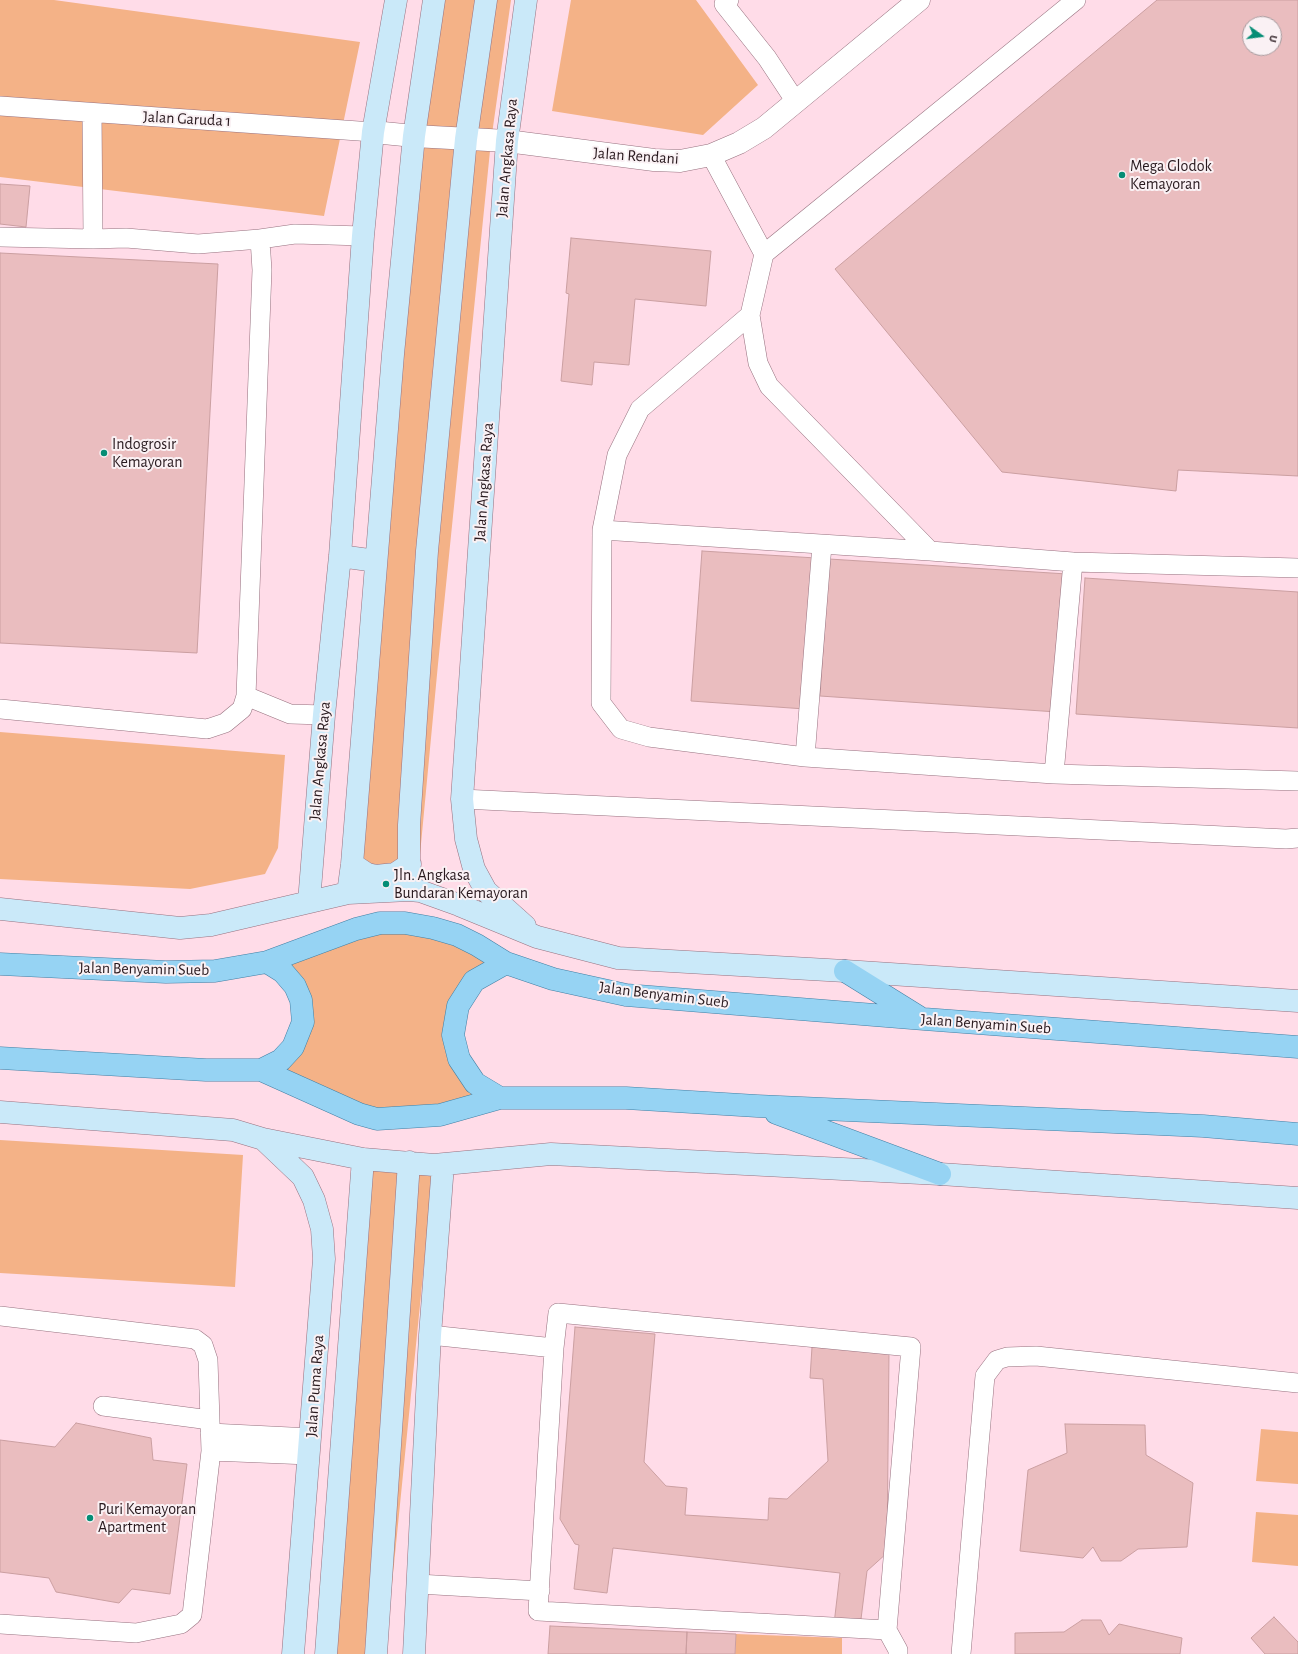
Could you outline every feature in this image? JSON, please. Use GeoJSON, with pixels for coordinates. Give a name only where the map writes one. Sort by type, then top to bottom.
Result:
{"type":"FeatureCollection","features":[{"type":"Feature","properties":{"kind":"main road","name":"Jalan Angkasa Raya"},"geometry":{"type":"LineString","coordinates":[[308,902],[324,715],[340,556],[363,236],[373,132],[396,0]]}},
{"type":"Feature","properties":{"kind":"main road"},"geometry":{"type":"LineString","coordinates":[[348,893],[352,864],[393,354],[414,136],[434,0]]}},
{"type":"Feature","properties":{"kind":"main road"},"geometry":{"type":"LineString","coordinates":[[409,890],[409,825],[427,551],[466,139],[486,0]]}},
{"type":"Feature","properties":{"kind":"main road","name":"Jalan Angkasa Raya"},"geometry":{"type":"LineString","coordinates":[[526,0],[507,141],[462,799],[466,839],[474,869],[486,891],[538,937]]}},
{"type":"Feature","properties":{"kind":"main road"},"geometry":{"type":"LineString","coordinates":[[340,556],[376,561]]}},
{"type":"Feature","properties":{"kind":"main road"},"geometry":{"type":"LineString","coordinates":[[352,864],[367,874],[376,876],[395,874],[410,864]]}},
{"type":"Feature","properties":{"kind":"main road","name":"Jalan Benyamin Sueb"},"geometry":{"type":"LineString","coordinates":[[0,909],[180,928],[211,925],[348,893],[409,890],[420,891],[459,905],[538,937],[618,958],[845,971],[1298,1001]]}},
{"type":"Feature","properties":{"kind":"main road","name":"Jalan Benyamin Sueb"},"geometry":{"type":"LineString","coordinates":[[0,964],[166,972],[216,971],[267,962],[356,929],[380,923],[405,923],[433,928],[457,935],[477,945],[506,964],[553,979],[626,995],[924,1020],[1298,1047]]}},
{"type":"Feature","properties":{"kind":"main road"},"geometry":{"type":"LineString","coordinates":[[261,1070],[281,1060],[293,1047],[302,1022],[301,1000],[295,986],[283,972],[267,962]]}},
{"type":"Feature","properties":{"kind":"main road"},"geometry":{"type":"LineString","coordinates":[[500,1098],[475,1083],[459,1059],[453,1035],[458,1006],[474,981],[506,964]]}},
{"type":"Feature","properties":{"kind":"main road"},"geometry":{"type":"LineString","coordinates":[[845,971],[924,1020]]}},
{"type":"Feature","properties":{"kind":"main road"},"geometry":{"type":"LineString","coordinates":[[0,1058],[206,1070],[261,1070],[359,1114],[377,1119],[440,1115],[500,1098],[626,1098],[757,1106],[1203,1126],[1298,1134]]}},
{"type":"Feature","properties":{"kind":"main road"},"geometry":{"type":"LineString","coordinates":[[757,1106],[940,1174]]}},
{"type":"Feature","properties":{"kind":"main road"},"geometry":{"type":"LineString","coordinates":[[0,1112],[233,1130],[263,1139],[363,1160],[409,1162],[443,1166],[551,1154],[940,1174],[1298,1198]]}},
{"type":"Feature","properties":{"kind":"main road","name":"Jalan Puma Raya"},"geometry":{"type":"LineString","coordinates":[[263,1139],[303,1176],[314,1200],[322,1229],[324,1259],[293,1654]]}},
{"type":"Feature","properties":{"kind":"main road","name":"Jalan Puma Raya"},"geometry":{"type":"LineString","coordinates":[[326,1654],[363,1160]]}},
{"type":"Feature","properties":{"kind":"main road"},"geometry":{"type":"LineString","coordinates":[[376,1654],[409,1162]]}},
{"type":"Feature","properties":{"kind":"main road"},"geometry":{"type":"LineString","coordinates":[[414,1654],[430,1336],[443,1166]]}},
{"type":"Feature","properties":{"kind":"street","name":"Jalan Rendani"},"geometry":{"type":"LineString","coordinates":[[373,132],[414,136],[507,141],[654,160],[680,161],[710,155],[739,143],[764,128],[919,0]]}},
{"type":"Feature","properties":{"kind":"lane"},"geometry":{"type":"LineString","coordinates":[[930,551],[769,386],[758,363],[750,315],[764,254],[1076,0]]}},
{"type":"Feature","properties":{"kind":"lane"},"geometry":{"type":"LineString","coordinates":[[724,1],[767,58],[796,102]]}},
{"type":"Feature","properties":{"kind":"lane","name":"Jalan Garuda 1"},"geometry":{"type":"LineString","coordinates":[[0,106],[373,132]]}},
{"type":"Feature","properties":{"kind":"lane"},"geometry":{"type":"LineString","coordinates":[[92,113],[93,239]]}},
{"type":"Feature","properties":{"kind":"lane"},"geometry":{"type":"LineString","coordinates":[[710,155],[764,254]]}},
{"type":"Feature","properties":{"kind":"lane"},"geometry":{"type":"LineString","coordinates":[[0,237],[93,239],[126,238],[198,244],[260,239],[295,234],[363,236]]}},
{"type":"Feature","properties":{"kind":"lane"},"geometry":{"type":"LineString","coordinates":[[0,709],[207,728],[225,723],[242,709],[246,696],[262,270],[260,239]]}},
{"type":"Feature","properties":{"kind":"lane"},"geometry":{"type":"LineString","coordinates":[[750,315],[640,409],[617,455],[602,530],[601,703],[621,729],[649,737],[805,757],[1054,774],[1298,781]]}},
{"type":"Feature","properties":{"kind":"lane"},"geometry":{"type":"LineString","coordinates":[[602,530],[930,551],[1074,562],[1298,568]]}},
{"type":"Feature","properties":{"kind":"lane"},"geometry":{"type":"LineString","coordinates":[[805,757],[822,545]]}},
{"type":"Feature","properties":{"kind":"lane"},"geometry":{"type":"LineString","coordinates":[[1054,774],[1074,562]]}},
{"type":"Feature","properties":{"kind":"lane"},"geometry":{"type":"LineString","coordinates":[[246,696],[290,714],[324,715]]}},
{"type":"Feature","properties":{"kind":"lane"},"geometry":{"type":"LineString","coordinates":[[462,799],[1286,839],[1298,838]]}},
{"type":"Feature","properties":{"kind":"lane"},"geometry":{"type":"LineString","coordinates":[[887,1630],[538,1611],[554,1348],[558,1313],[911,1347],[887,1630],[898,1650],[898,1654]]}},
{"type":"Feature","properties":{"kind":"lane"},"geometry":{"type":"LineString","coordinates":[[0,1316],[195,1339],[203,1345],[208,1360],[210,1434],[192,1615],[181,1624],[136,1633],[0,1624]]}},
{"type":"Feature","properties":{"kind":"lane"},"geometry":{"type":"LineString","coordinates":[[430,1336],[554,1348]]}},
{"type":"Feature","properties":{"kind":"lane"},"geometry":{"type":"LineString","coordinates":[[962,1654],[985,1376],[997,1360],[1007,1357],[1036,1356],[1298,1384]]}},
{"type":"Feature","properties":{"kind":"lane"},"geometry":{"type":"LineString","coordinates":[[103,1406],[210,1434],[310,1446]]}},
{"type":"Feature","properties":{"kind":"lane"},"geometry":{"type":"LineString","coordinates":[[418,1584],[540,1591]]}},
{"type":"Feature","properties":{"kind":"shaded area"},"geometry":{"type":"Polygon","coordinates":[[[0,0],[54,0],[360,42],[324,216],[0,177],[0,0]]]}},
{"type":"Feature","properties":{"kind":"shaded area"},"geometry":{"type":"Polygon","coordinates":[[[435,0],[511,0],[491,141],[419,865],[351,881],[435,0]]]}},
{"type":"Feature","properties":{"kind":"shaded area"},"geometry":{"type":"Polygon","coordinates":[[[571,0],[696,0],[758,85],[703,135],[552,111],[571,0]]]}},
{"type":"Feature","properties":{"kind":"shaded area"},"geometry":{"type":"Polygon","coordinates":[[[0,732],[285,755],[278,848],[265,874],[190,889],[0,879],[0,732]]]}},
{"type":"Feature","properties":{"kind":"shaded area"},"geometry":{"type":"Polygon","coordinates":[[[405,923],[506,963],[474,981],[453,1035],[500,1098],[377,1119],[261,1070],[281,1060],[301,1000],[267,962],[405,923]]]}},
{"type":"Feature","properties":{"kind":"shaded area"},"geometry":{"type":"Polygon","coordinates":[[[0,1140],[243,1155],[235,1287],[0,1273],[0,1140]]]}},
{"type":"Feature","properties":{"kind":"shaded area"},"geometry":{"type":"Polygon","coordinates":[[[363,1159],[434,1165],[385,1654],[327,1654],[363,1159]]]}},
{"type":"Feature","properties":{"kind":"shaded area"},"geometry":{"type":"Polygon","coordinates":[[[1261,1429],[1298,1432],[1298,1484],[1256,1481],[1261,1429]]]}},
{"type":"Feature","properties":{"kind":"shaded area"},"geometry":{"type":"Polygon","coordinates":[[[1256,1512],[1298,1515],[1298,1566],[1252,1562],[1256,1512]]]}},
{"type":"Feature","properties":{"kind":"shaded area"},"geometry":{"type":"Polygon","coordinates":[[[736,1634],[842,1638],[842,1654],[735,1654],[736,1634]]]}},
{"type":"Feature","properties":{"kind":"building","name":"Mega Glodok Kemayoran"},"geometry":{"type":"Polygon","coordinates":[[[1157,0],[1298,0],[1298,476],[1178,470],[1176,491],[1002,472],[835,269],[1157,0]]]}},
{"type":"Feature","properties":{"kind":"building"},"geometry":{"type":"Polygon","coordinates":[[[0,184],[30,186],[26,227],[0,224],[0,184]]]}},
{"type":"Feature","properties":{"kind":"building"},"geometry":{"type":"Polygon","coordinates":[[[571,238],[711,251],[706,306],[635,299],[629,365],[594,362],[592,385],[561,381],[569,294],[566,293],[571,238]]]}},
{"type":"Feature","properties":{"kind":"building","name":"Indogrosir Kemayoran"},"geometry":{"type":"Polygon","coordinates":[[[0,253],[218,264],[197,653],[0,643],[0,253]]]}},
{"type":"Feature","properties":{"kind":"building"},"geometry":{"type":"Polygon","coordinates":[[[702,551],[816,558],[805,709],[691,701],[702,551]]]}},
{"type":"Feature","properties":{"kind":"building"},"geometry":{"type":"Polygon","coordinates":[[[829,559],[1067,574],[1057,712],[820,696],[829,559]]]}},
{"type":"Feature","properties":{"kind":"building"},"geometry":{"type":"Polygon","coordinates":[[[1085,578],[1298,592],[1298,728],[1076,714],[1085,578]]]}},
{"type":"Feature","properties":{"kind":"building"},"geometry":{"type":"Polygon","coordinates":[[[575,1327],[655,1334],[644,1462],[666,1486],[687,1488],[685,1515],[768,1520],[769,1498],[787,1499],[828,1461],[823,1379],[810,1378],[812,1347],[889,1352],[887,1553],[867,1571],[860,1627],[834,1624],[840,1573],[613,1548],[607,1593],[574,1589],[579,1545],[575,1544],[560,1519],[575,1327]]]}},
{"type":"Feature","properties":{"kind":"building","name":"Puri Kemayoran Apartment"},"geometry":{"type":"Polygon","coordinates":[[[76,1423],[151,1438],[153,1460],[187,1464],[170,1594],[132,1589],[119,1603],[56,1592],[49,1578],[0,1572],[0,1440],[55,1447],[76,1423]]]}},
{"type":"Feature","properties":{"kind":"building"},"geometry":{"type":"Polygon","coordinates":[[[1065,1424],[1145,1425],[1146,1455],[1193,1483],[1187,1547],[1138,1549],[1121,1561],[1101,1561],[1093,1547],[1083,1558],[1020,1551],[1028,1470],[1067,1453],[1065,1424]]]}},
{"type":"Feature","properties":{"kind":"building"},"geometry":{"type":"Polygon","coordinates":[[[1274,1617],[1298,1642],[1298,1654],[1265,1654],[1251,1638],[1274,1617]]]}},
{"type":"Feature","properties":{"kind":"building"},"geometry":{"type":"Polygon","coordinates":[[[1082,1620],[1101,1620],[1109,1635],[1119,1624],[1182,1638],[1180,1654],[1015,1654],[1015,1633],[1064,1632],[1082,1620]]]}},
{"type":"Feature","properties":{"kind":"building"},"geometry":{"type":"Polygon","coordinates":[[[550,1626],[687,1632],[686,1654],[548,1654],[550,1626]]]}},
{"type":"Feature","properties":{"kind":"building"},"geometry":{"type":"Polygon","coordinates":[[[687,1632],[736,1634],[735,1654],[686,1654],[687,1632]]]}},
{"type":"Feature","properties":{"kind":"place","name":"Mega Glodok Kemayoran"},"geometry":{"type":"Point","coordinates":[1122,175]}},
{"type":"Feature","properties":{"kind":"place","name":"Indogrosir Kemayoran"},"geometry":{"type":"Point","coordinates":[104,453]}},
{"type":"Feature","properties":{"kind":"place","name":"Jln. Angkasa Bundaran Kemayoran"},"geometry":{"type":"Point","coordinates":[386,884]}},
{"type":"Feature","properties":{"kind":"place","name":"Puri Kemayoran Apartment"},"geometry":{"type":"Point","coordinates":[90,1518]}}]}
